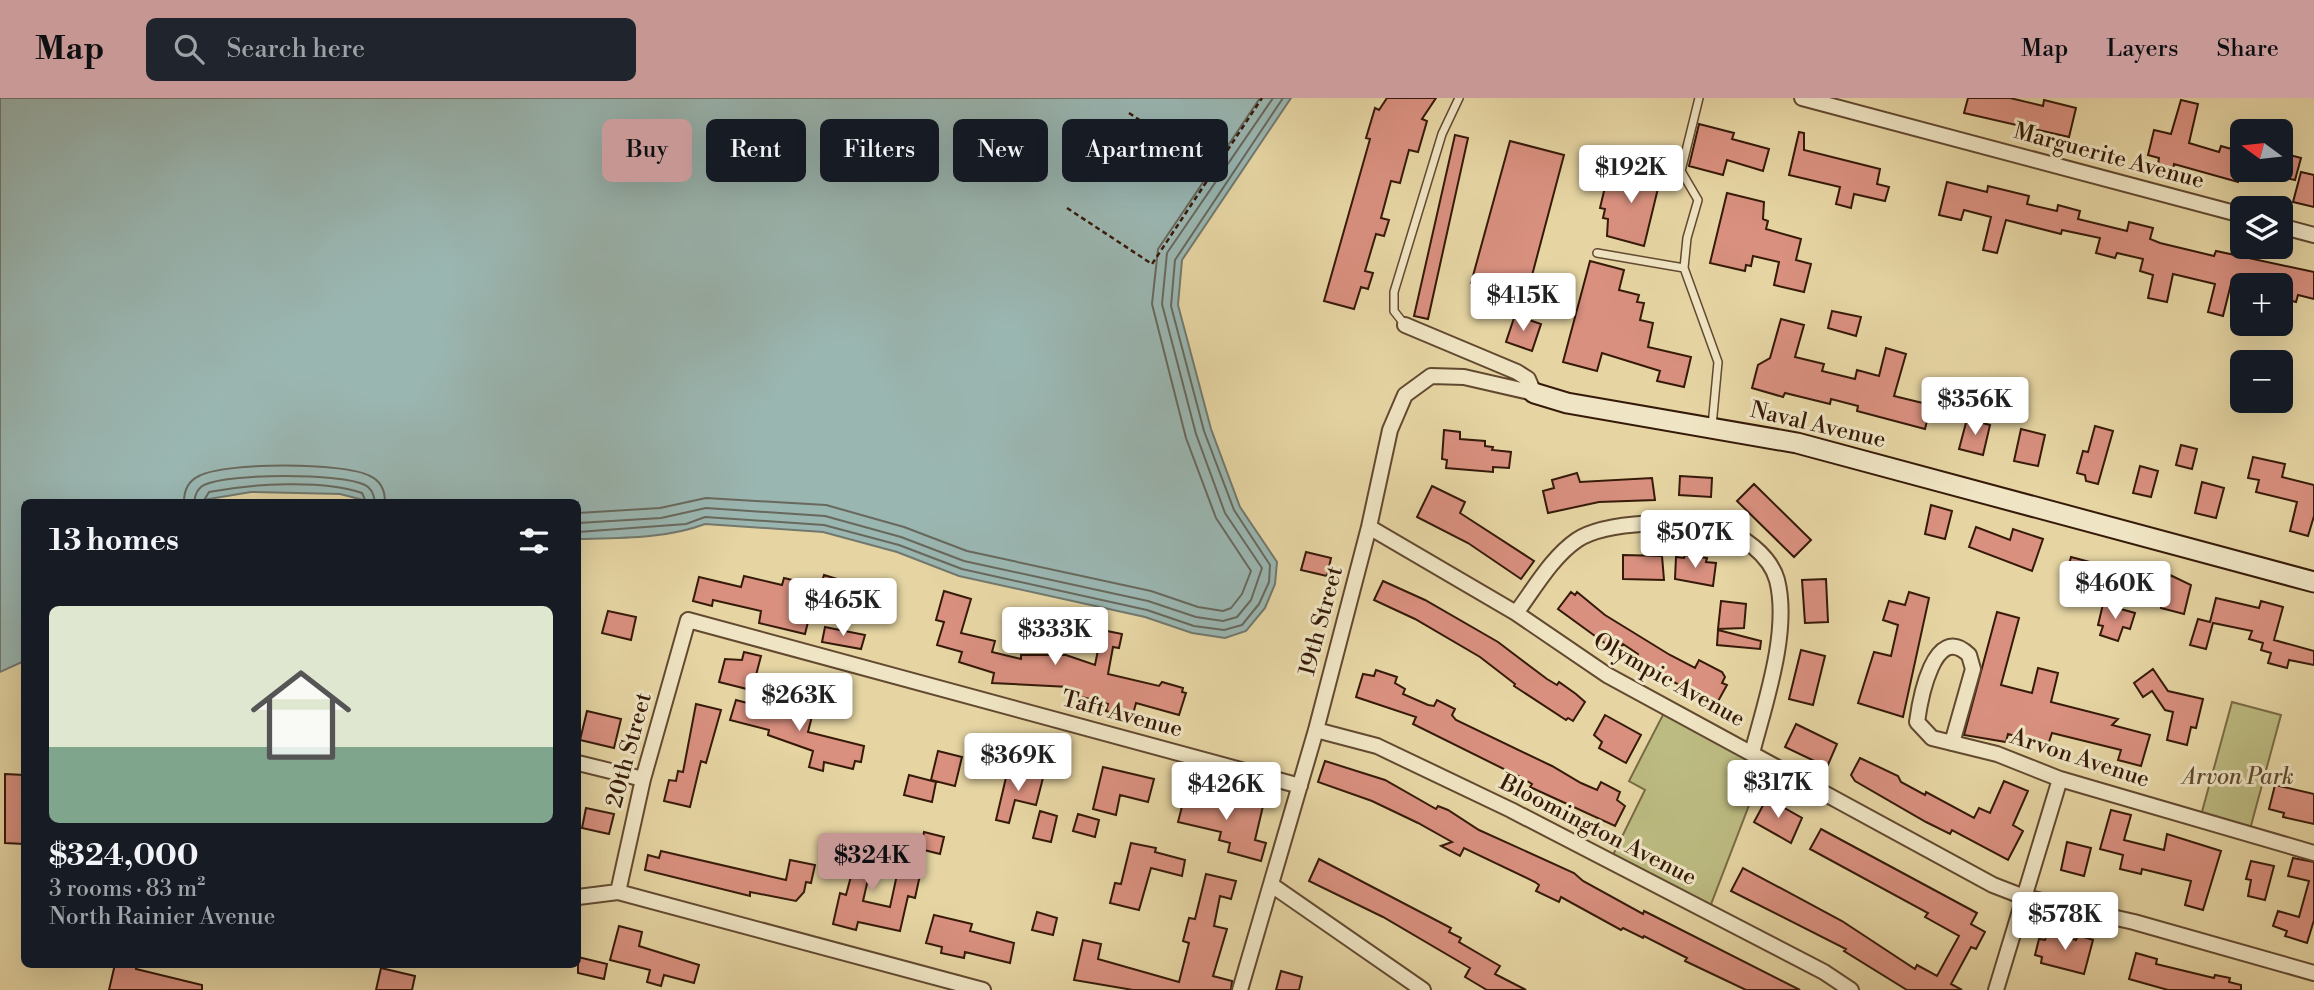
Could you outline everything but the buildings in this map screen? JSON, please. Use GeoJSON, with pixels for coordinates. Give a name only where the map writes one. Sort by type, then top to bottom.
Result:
{"type":"FeatureCollection","features":[{"type":"Feature","properties":{"kind":"street","name":"Marguerite Avenue"},"geometry":{"type":"LineString","coordinates":[[1802,98],[2230,212]]}},
{"type":"Feature","properties":{"kind":"street"},"geometry":{"type":"LineString","coordinates":[[2293,229],[2314,235]]}},
{"type":"Feature","properties":{"kind":"street","name":"Naval Avenue"},"geometry":{"type":"LineString","coordinates":[[1405,325],[1517,372],[1528,379],[1534,393],[1567,403],[1712,426],[1899,468],[2314,582]]}},
{"type":"Feature","properties":{"kind":"street","name":"19th Street"},"geometry":{"type":"LineString","coordinates":[[1240,990],[1273,886],[1316,730],[1369,527],[1390,430],[1405,395],[1431,376],[1464,377],[1534,393]]}},
{"type":"Feature","properties":{"kind":"street"},"geometry":{"type":"LineString","coordinates":[[1516,613],[1563,553],[1588,534],[1618,527],[1682,525],[1718,528],[1735,536],[1764,556],[1777,578],[1779,598],[1776,651],[1752,752]]}},
{"type":"Feature","properties":{"kind":"street","name":"Olympic Avenue"},"geometry":{"type":"LineString","coordinates":[[1369,527],[1516,613],[1607,675],[1993,885],[2024,897],[2134,922],[2314,973]]}},
{"type":"Feature","properties":{"kind":"street","name":"20th Street"},"geometry":{"type":"LineString","coordinates":[[618,892],[643,779],[688,620]]}},
{"type":"Feature","properties":{"kind":"street","name":"Taft Avenue"},"geometry":{"type":"LineString","coordinates":[[688,620],[1300,786]]}},
{"type":"Feature","properties":{"kind":"street","name":"Arvon Avenue"},"geometry":{"type":"LineString","coordinates":[[1952,743],[1973,669],[1969,655],[1956,647],[1947,648],[1934,659],[1917,722],[1932,738],[1952,743],[1997,754],[2060,779],[2314,853]]}},
{"type":"Feature","properties":{"kind":"street","name":"Bloomington Avenue"},"geometry":{"type":"LineString","coordinates":[[1316,730],[1377,746],[1511,810],[1825,972],[1851,990]]}},
{"type":"Feature","properties":{"kind":"street"},"geometry":{"type":"LineString","coordinates":[[581,764],[643,779]]}},
{"type":"Feature","properties":{"kind":"street"},"geometry":{"type":"LineString","coordinates":[[1996,990],[2060,779]]}},
{"type":"Feature","properties":{"kind":"street"},"geometry":{"type":"LineString","coordinates":[[1273,886],[1423,990]]}},
{"type":"Feature","properties":{"kind":"street"},"geometry":{"type":"LineString","coordinates":[[581,897],[618,892],[983,990]]}},
{"type":"Feature","properties":{"kind":"lane"},"geometry":{"type":"LineString","coordinates":[[1405,325],[1394,311],[1394,292],[1442,134],[1459,98]]}},
{"type":"Feature","properties":{"kind":"lane"},"geometry":{"type":"LineString","coordinates":[[1699,98],[1681,171],[1698,200],[1687,238],[1684,268],[1718,362],[1712,426]]}},
{"type":"Feature","properties":{"kind":"lane"},"geometry":{"type":"LineString","coordinates":[[1597,253],[1684,268]]}},
{"type":"Feature","properties":{"kind":"path"},"geometry":{"type":"LineString","coordinates":[[1228,149],[1262,98]]}},
{"type":"Feature","properties":{"kind":"path"},"geometry":{"type":"LineString","coordinates":[[1129,113],[1138,119]]}},
{"type":"Feature","properties":{"kind":"path"},"geometry":{"type":"LineString","coordinates":[[1067,208],[1152,264],[1206,182]]}},
{"type":"Feature","properties":{"kind":"green space","name":"Arvon Park"},"geometry":{"type":"Polygon","coordinates":[[[2232,702],[2281,715],[2249,833],[2200,819],[2232,702]]]}},
{"type":"Feature","properties":{"kind":"green space"},"geometry":{"type":"Polygon","coordinates":[[[1667,707],[1766,761],[1708,912],[1610,861],[1645,790],[1629,781],[1667,707]]]}},
{"type":"Feature","properties":{"kind":"water"},"geometry":{"type":"Polygon","coordinates":[[[0,98],[1291,98],[1182,260],[1178,305],[1211,429],[1240,507],[1277,562],[1275,584],[1265,608],[1246,631],[1225,638],[1192,633],[1145,617],[959,576],[897,552],[823,532],[705,524],[658,535],[581,539],[581,499],[359,499],[340,494],[251,492],[209,499],[21,499],[21,662],[0,672],[0,98]]]}}]}
